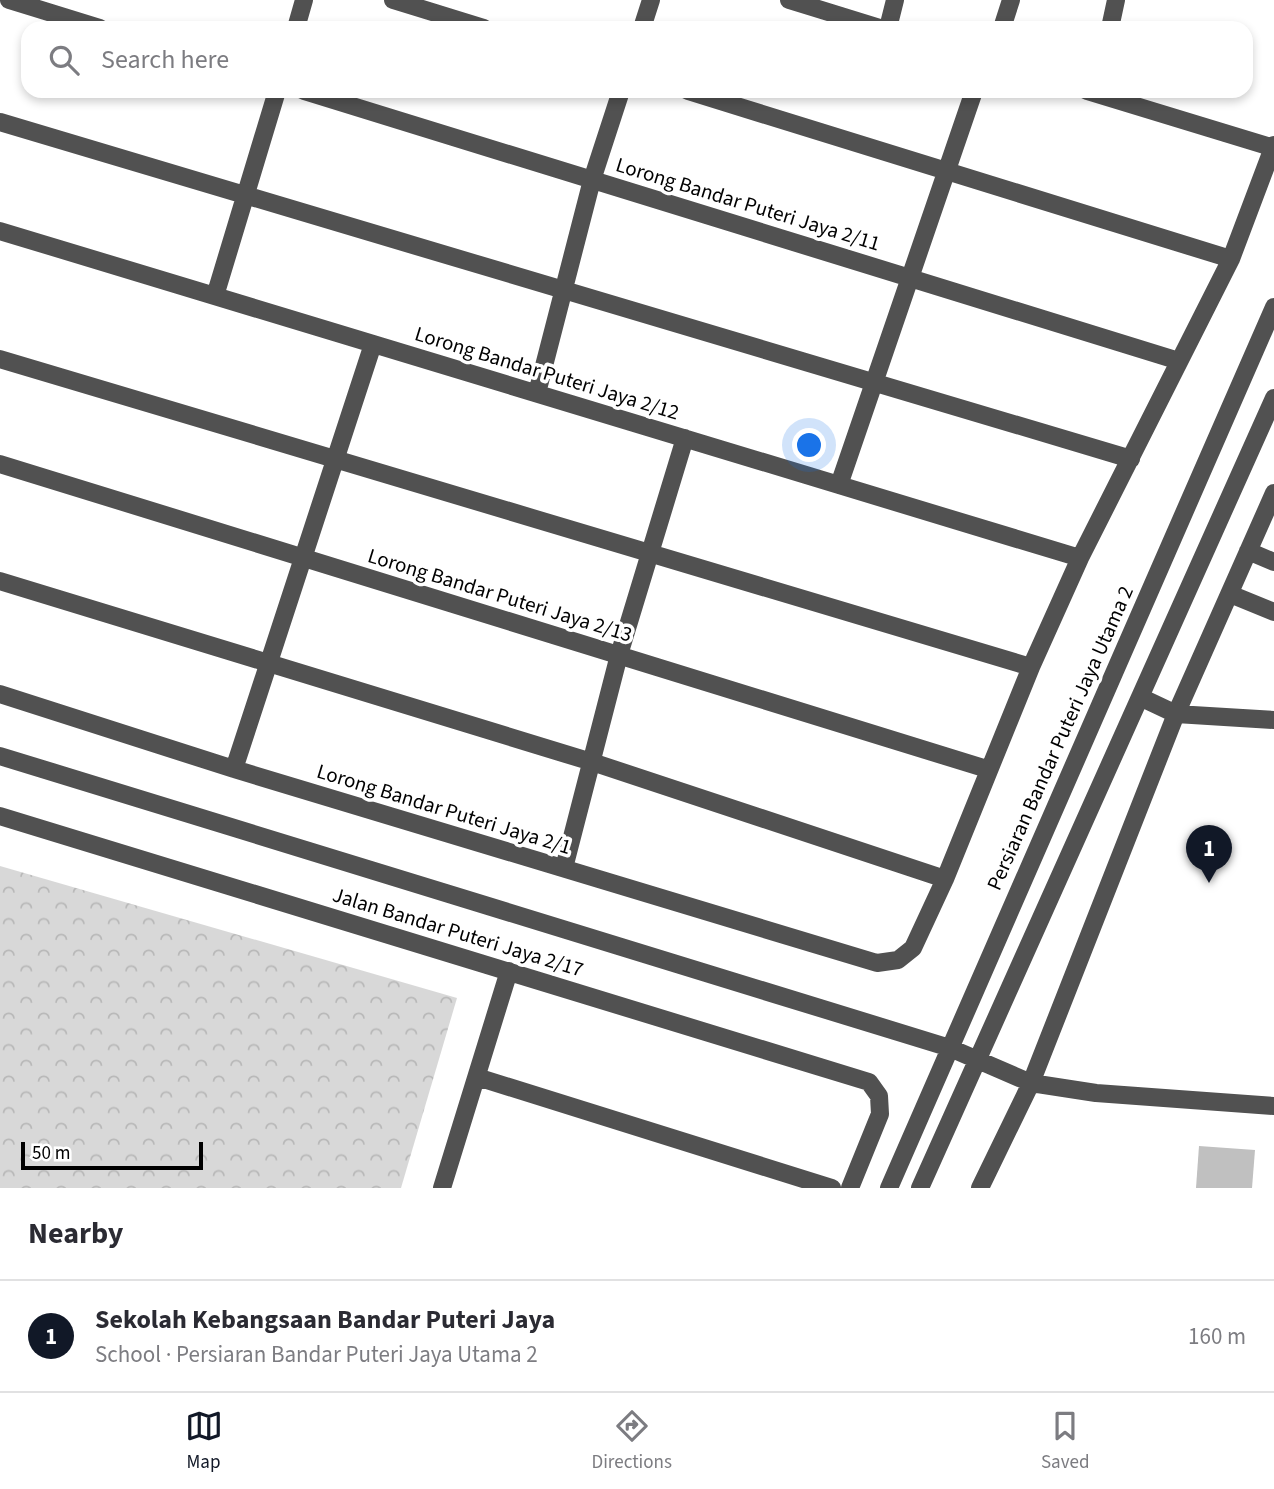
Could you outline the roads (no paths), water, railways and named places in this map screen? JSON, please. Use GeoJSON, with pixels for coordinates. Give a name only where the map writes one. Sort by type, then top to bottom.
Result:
{"type":"FeatureCollection","features":[{"type":"Feature","properties":{"kind":"street"},"geometry":{"type":"LineString","coordinates":[[9,0],[77,21]]}},
{"type":"Feature","properties":{"kind":"street"},"geometry":{"type":"LineString","coordinates":[[298,21],[304,0]]}},
{"type":"Feature","properties":{"kind":"street"},"geometry":{"type":"LineString","coordinates":[[393,0],[461,21]]}},
{"type":"Feature","properties":{"kind":"street"},"geometry":{"type":"LineString","coordinates":[[644,21],[651,0]]}},
{"type":"Feature","properties":{"kind":"street"},"geometry":{"type":"LineString","coordinates":[[789,0],[857,21]]}},
{"type":"Feature","properties":{"kind":"street"},"geometry":{"type":"LineString","coordinates":[[890,21],[895,0]]}},
{"type":"Feature","properties":{"kind":"street"},"geometry":{"type":"LineString","coordinates":[[1004,21],[1011,0]]}},
{"type":"Feature","properties":{"kind":"street"},"geometry":{"type":"LineString","coordinates":[[1112,21],[1116,0]]}},
{"type":"Feature","properties":{"kind":"street"},"geometry":{"type":"LineString","coordinates":[[215,296],[275,98]]}},
{"type":"Feature","properties":{"kind":"street","name":"Lorong Bandar Puteri Jaya 2/11"},"geometry":{"type":"LineString","coordinates":[[327,98],[1179,361]]}},
{"type":"Feature","properties":{"kind":"street"},"geometry":{"type":"LineString","coordinates":[[537,393],[592,180],[619,98]]}},
{"type":"Feature","properties":{"kind":"street"},"geometry":{"type":"LineString","coordinates":[[710,98],[1231,259]]}},
{"type":"Feature","properties":{"kind":"street"},"geometry":{"type":"LineString","coordinates":[[839,485],[912,279],[972,98]]}},
{"type":"Feature","properties":{"kind":"street"},"geometry":{"type":"LineString","coordinates":[[0,581],[592,762],[945,879],[987,769],[1031,667],[1080,558],[1231,259],[1274,147],[1112,98]]}},
{"type":"Feature","properties":{"kind":"street"},"geometry":{"type":"LineString","coordinates":[[0,122],[1131,459]]}},
{"type":"Feature","properties":{"kind":"street","name":"Lorong Bandar Puteri Jaya 2/12"},"geometry":{"type":"LineString","coordinates":[[0,233],[1080,558]]}},
{"type":"Feature","properties":{"kind":"street","name":"Persiaran Bandar Puteri Jaya Utama 2"},"geometry":{"type":"LineString","coordinates":[[889,1188],[1274,307]]}},
{"type":"Feature","properties":{"kind":"street"},"geometry":{"type":"LineString","coordinates":[[234,769],[373,344]]}},
{"type":"Feature","properties":{"kind":"street"},"geometry":{"type":"LineString","coordinates":[[0,359],[1031,667]]}},
{"type":"Feature","properties":{"kind":"street"},"geometry":{"type":"LineString","coordinates":[[920,1188],[1274,398]]}},
{"type":"Feature","properties":{"kind":"street"},"geometry":{"type":"LineString","coordinates":[[564,868],[619,655],[685,438]]}},
{"type":"Feature","properties":{"kind":"street","name":"Lorong Bandar Puteri Jaya 2/13"},"geometry":{"type":"LineString","coordinates":[[0,464],[987,769]]}},
{"type":"Feature","properties":{"kind":"street"},"geometry":{"type":"LineString","coordinates":[[979,1188],[1031,1083],[1176,714],[1274,493]]}},
{"type":"Feature","properties":{"kind":"street"},"geometry":{"type":"LineString","coordinates":[[1248,551],[1274,562]]}},
{"type":"Feature","properties":{"kind":"street"},"geometry":{"type":"LineString","coordinates":[[1230,594],[1274,612]]}},
{"type":"Feature","properties":{"kind":"street","name":"Lorong Bandar Puteri Jaya 2/1"},"geometry":{"type":"LineString","coordinates":[[0,694],[234,769],[877,962],[898,960],[913,948],[945,879]]}},
{"type":"Feature","properties":{"kind":"street"},"geometry":{"type":"LineString","coordinates":[[1140,697],[1176,714],[1274,720]]}},
{"type":"Feature","properties":{"kind":"street"},"geometry":{"type":"LineString","coordinates":[[0,756],[950,1048],[1031,1083],[1096,1093],[1274,1106]]}},
{"type":"Feature","properties":{"kind":"street","name":"Jalan Bandar Puteri Jaya 2/17"},"geometry":{"type":"LineString","coordinates":[[0,816],[869,1082],[878,1096],[880,1114],[850,1188]]}},
{"type":"Feature","properties":{"kind":"street"},"geometry":{"type":"LineString","coordinates":[[448,1187],[509,971]]}},
{"type":"Feature","properties":{"kind":"street"},"geometry":{"type":"LineString","coordinates":[[477,1077],[832,1188]]}},
{"type":"Feature","properties":{"kind":"place","name":"Sekolah Kebangsaan Bandar Puteri Jaya"},"geometry":{"type":"Point","coordinates":[1209,883]}}]}
